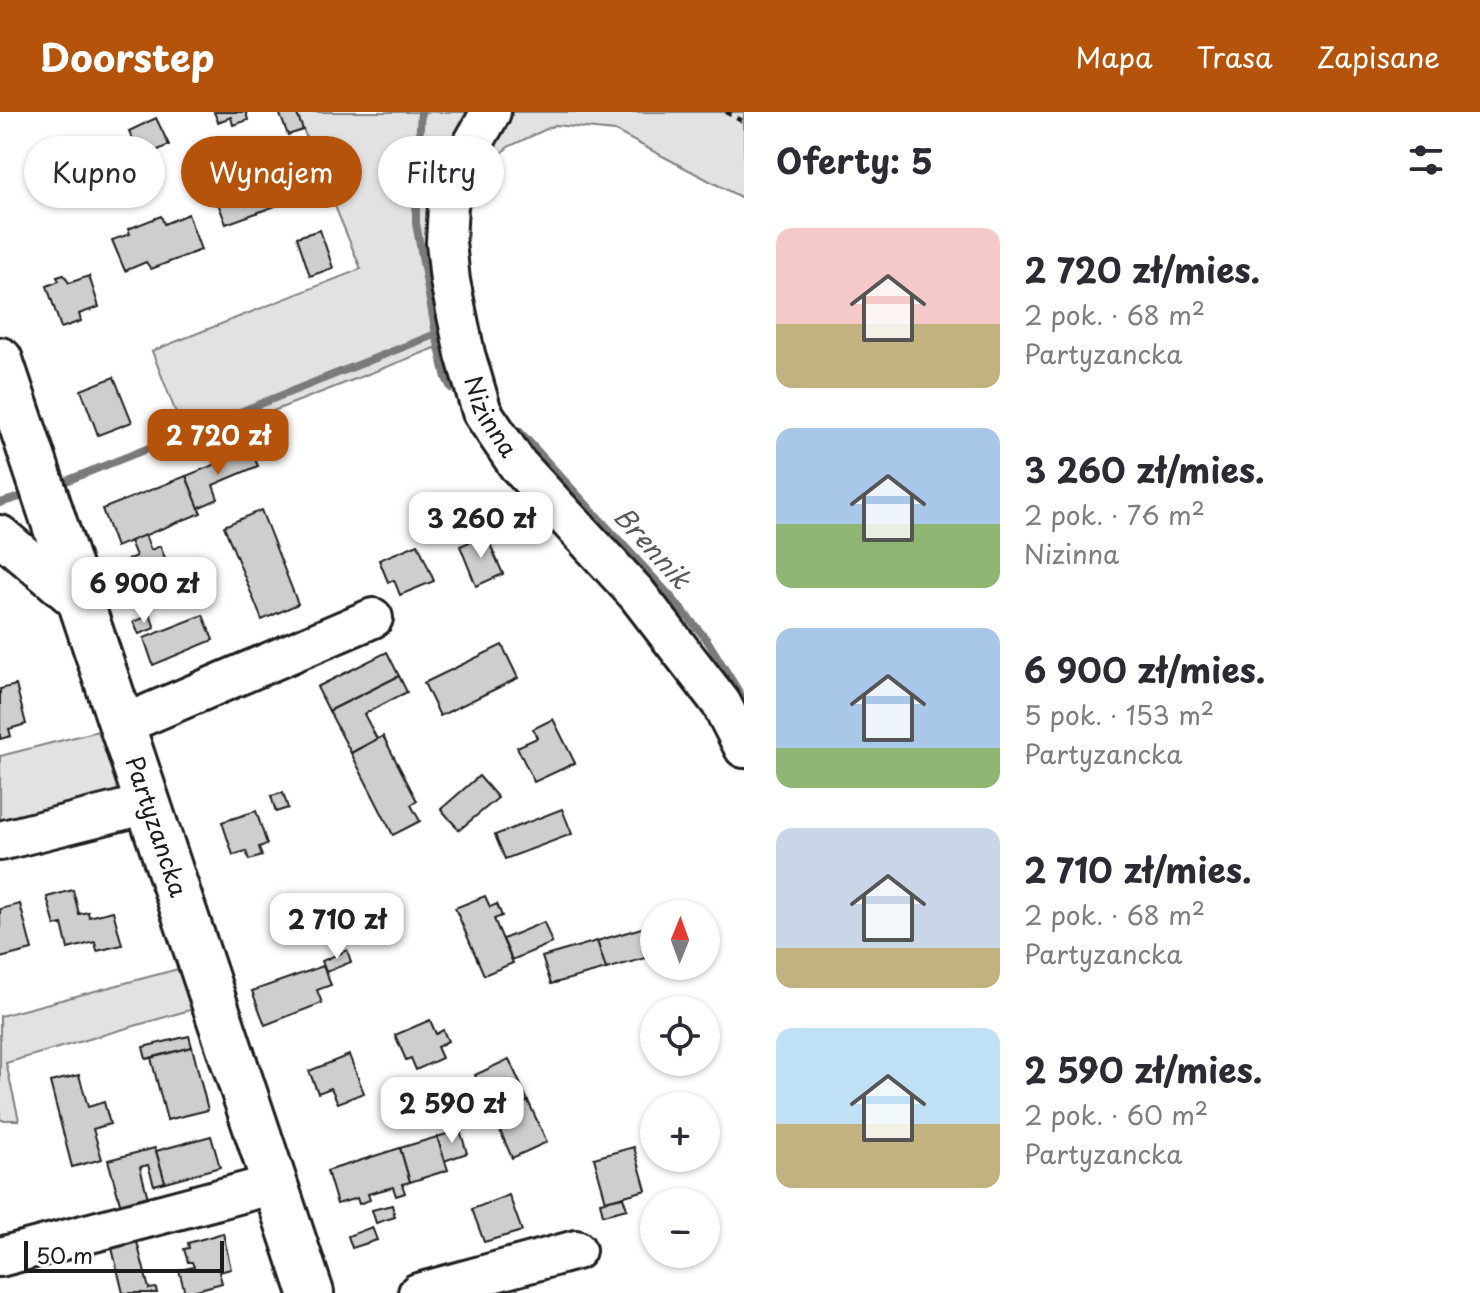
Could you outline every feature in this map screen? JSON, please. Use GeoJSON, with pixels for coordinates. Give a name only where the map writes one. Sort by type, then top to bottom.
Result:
{"type":"FeatureCollection","features":[{"type":"Feature","properties":{"kind":"main road","name":"Partyzancka"},"geometry":{"type":"LineString","coordinates":[[0,360],[311,1293]]}},
{"type":"Feature","properties":{"kind":"street","name":"Nizinna"},"geometry":{"type":"LineString","coordinates":[[491,112],[458,170],[448,205],[446,242],[450,281],[465,354],[482,412],[517,464],[654,616],[721,703],[744,748]]}},
{"type":"Feature","properties":{"kind":"street"},"geometry":{"type":"LineString","coordinates":[[0,535],[82,605]]}},
{"type":"Feature","properties":{"kind":"street"},"geometry":{"type":"LineString","coordinates":[[122,725],[373,618]]}},
{"type":"Feature","properties":{"kind":"street"},"geometry":{"type":"LineString","coordinates":[[0,841],[148,804]]}},
{"type":"Feature","properties":{"kind":"street"},"geometry":{"type":"LineString","coordinates":[[0,1257],[275,1184]]}},
{"type":"Feature","properties":{"kind":"street"},"geometry":{"type":"LineString","coordinates":[[418,1293],[576,1250]]}},
{"type":"Feature","properties":{"kind":"path"},"geometry":{"type":"LineString","coordinates":[[726,112],[744,122]]}},
{"type":"Feature","properties":{"kind":"shaded area"},"geometry":{"type":"Polygon","coordinates":[[[296,112],[744,112],[744,199],[615,131],[555,125],[504,151],[504,136],[378,136],[378,208],[448,208],[461,338],[188,444],[152,351],[361,269],[336,208],[362,208],[362,136],[306,136],[296,112]]]}},
{"type":"Feature","properties":{"kind":"shaded area"},"geometry":{"type":"Polygon","coordinates":[[[122,725],[148,804],[0,841],[0,756],[122,725]]]}},
{"type":"Feature","properties":{"kind":"shaded area"},"geometry":{"type":"Polygon","coordinates":[[[201,963],[214,1003],[6,1063],[19,1120],[0,1120],[0,1016],[201,963]]]}},
{"type":"Feature","properties":{"kind":"building"},"geometry":{"type":"Polygon","coordinates":[[[214,112],[246,112],[248,120],[233,125],[231,117],[218,122],[214,112]]]}},
{"type":"Feature","properties":{"kind":"building"},"geometry":{"type":"Polygon","coordinates":[[[279,112],[296,112],[303,130],[288,135],[279,112]]]}},
{"type":"Feature","properties":{"kind":"building"},"geometry":{"type":"Polygon","coordinates":[[[156,118],[165,136],[131,136],[129,131],[156,118]]]}},
{"type":"Feature","properties":{"kind":"building"},"geometry":{"type":"Polygon","coordinates":[[[220,208],[270,208],[226,224],[220,208]]]}},
{"type":"Feature","properties":{"kind":"building"},"geometry":{"type":"Polygon","coordinates":[[[188,214],[201,250],[151,269],[146,262],[125,271],[112,240],[130,234],[128,229],[161,216],[164,224],[188,214]]]}},
{"type":"Feature","properties":{"kind":"building"},"geometry":{"type":"Polygon","coordinates":[[[320,230],[333,268],[310,276],[297,237],[320,230]]]}},
{"type":"Feature","properties":{"kind":"building"},"geometry":{"type":"Polygon","coordinates":[[[64,275],[69,283],[89,276],[99,307],[79,314],[81,321],[61,328],[47,286],[64,275]]]}},
{"type":"Feature","properties":{"kind":"building"},"geometry":{"type":"Polygon","coordinates":[[[114,377],[132,422],[98,435],[81,390],[114,377]]]}},
{"type":"Feature","properties":{"kind":"building"},"geometry":{"type":"Polygon","coordinates":[[[251,450],[258,466],[213,485],[218,499],[198,508],[186,476],[251,450]]]}},
{"type":"Feature","properties":{"kind":"building"},"geometry":{"type":"Polygon","coordinates":[[[186,476],[201,513],[116,547],[102,509],[186,476]]]}},
{"type":"Feature","properties":{"kind":"building"},"geometry":{"type":"Polygon","coordinates":[[[261,510],[298,604],[262,620],[224,526],[261,510]]]}},
{"type":"Feature","properties":{"kind":"building"},"geometry":{"type":"Polygon","coordinates":[[[145,535],[151,550],[160,546],[176,584],[138,600],[122,562],[136,556],[130,541],[145,535]]]}},
{"type":"Feature","properties":{"kind":"building"},"geometry":{"type":"Polygon","coordinates":[[[486,535],[503,574],[476,586],[460,546],[486,535]]]}},
{"type":"Feature","properties":{"kind":"building"},"geometry":{"type":"Polygon","coordinates":[[[418,544],[434,581],[400,595],[394,580],[388,582],[379,560],[418,544]]]}},
{"type":"Feature","properties":{"kind":"building"},"geometry":{"type":"Polygon","coordinates":[[[150,615],[155,628],[139,634],[133,622],[150,615]]]}},
{"type":"Feature","properties":{"kind":"building"},"geometry":{"type":"Polygon","coordinates":[[[203,615],[213,640],[153,665],[144,638],[203,615]]]}},
{"type":"Feature","properties":{"kind":"building"},"geometry":{"type":"Polygon","coordinates":[[[502,645],[518,678],[440,716],[424,683],[502,645]]]}},
{"type":"Feature","properties":{"kind":"building"},"geometry":{"type":"Polygon","coordinates":[[[387,652],[399,676],[329,711],[317,687],[387,652]]]}},
{"type":"Feature","properties":{"kind":"building"},"geometry":{"type":"Polygon","coordinates":[[[399,676],[407,692],[364,714],[377,739],[351,753],[329,711],[399,676]]]}},
{"type":"Feature","properties":{"kind":"building"},"geometry":{"type":"Polygon","coordinates":[[[16,685],[26,724],[9,729],[11,736],[0,739],[0,689],[16,685]]]}},
{"type":"Feature","properties":{"kind":"building"},"geometry":{"type":"Polygon","coordinates":[[[553,719],[575,763],[534,782],[517,747],[537,738],[533,729],[553,719]]]}},
{"type":"Feature","properties":{"kind":"building"},"geometry":{"type":"Polygon","coordinates":[[[383,736],[417,801],[411,805],[420,821],[393,835],[351,753],[383,736]]]}},
{"type":"Feature","properties":{"kind":"building"},"geometry":{"type":"Polygon","coordinates":[[[479,776],[498,798],[459,830],[441,809],[479,776]]]}},
{"type":"Feature","properties":{"kind":"building"},"geometry":{"type":"Polygon","coordinates":[[[283,793],[288,808],[276,812],[271,796],[283,793]]]}},
{"type":"Feature","properties":{"kind":"building"},"geometry":{"type":"Polygon","coordinates":[[[562,809],[572,834],[505,859],[495,835],[562,809]]]}},
{"type":"Feature","properties":{"kind":"building"},"geometry":{"type":"Polygon","coordinates":[[[256,811],[267,844],[259,847],[262,856],[249,860],[246,851],[233,855],[222,822],[256,811]]]}},
{"type":"Feature","properties":{"kind":"building"},"geometry":{"type":"Polygon","coordinates":[[[73,890],[79,914],[88,912],[89,917],[113,911],[122,945],[97,951],[95,942],[68,949],[62,924],[55,926],[47,897],[73,890]]]}},
{"type":"Feature","properties":{"kind":"building"},"geometry":{"type":"Polygon","coordinates":[[[485,896],[490,907],[497,904],[502,916],[494,919],[513,963],[484,975],[455,908],[485,896]]]}},
{"type":"Feature","properties":{"kind":"building"},"geometry":{"type":"Polygon","coordinates":[[[20,904],[32,950],[0,958],[0,909],[20,904]]]}},
{"type":"Feature","properties":{"kind":"building"},"geometry":{"type":"Polygon","coordinates":[[[544,922],[552,943],[512,960],[503,939],[544,922]]]}},
{"type":"Feature","properties":{"kind":"building"},"geometry":{"type":"Polygon","coordinates":[[[640,928],[640,960],[606,969],[597,941],[640,928]]]}},
{"type":"Feature","properties":{"kind":"building"},"geometry":{"type":"Polygon","coordinates":[[[597,941],[606,969],[551,984],[542,957],[597,941]]]}},
{"type":"Feature","properties":{"kind":"building"},"geometry":{"type":"Polygon","coordinates":[[[347,950],[351,962],[326,972],[322,961],[347,950]]]}},
{"type":"Feature","properties":{"kind":"building"},"geometry":{"type":"Polygon","coordinates":[[[323,966],[331,985],[317,990],[322,1003],[265,1025],[252,991],[323,966]]]}},
{"type":"Feature","properties":{"kind":"building"},"geometry":{"type":"Polygon","coordinates":[[[430,1020],[436,1034],[443,1030],[448,1041],[437,1047],[442,1058],[416,1070],[411,1058],[406,1060],[395,1035],[430,1020]]]}},
{"type":"Feature","properties":{"kind":"building"},"geometry":{"type":"Polygon","coordinates":[[[189,1036],[192,1047],[146,1059],[143,1047],[189,1036]]]}},
{"type":"Feature","properties":{"kind":"building"},"geometry":{"type":"Polygon","coordinates":[[[192,1047],[208,1110],[167,1120],[151,1058],[192,1047]]]}},
{"type":"Feature","properties":{"kind":"building"},"geometry":{"type":"Polygon","coordinates":[[[349,1055],[364,1093],[338,1103],[331,1088],[318,1093],[309,1071],[349,1055]]]}},
{"type":"Feature","properties":{"kind":"building"},"geometry":{"type":"Polygon","coordinates":[[[509,1059],[528,1101],[494,1117],[475,1075],[509,1059]]]}},
{"type":"Feature","properties":{"kind":"building"},"geometry":{"type":"Polygon","coordinates":[[[79,1075],[88,1107],[104,1102],[110,1124],[93,1129],[102,1159],[72,1167],[50,1082],[79,1075]]]}},
{"type":"Feature","properties":{"kind":"building"},"geometry":{"type":"Polygon","coordinates":[[[528,1101],[547,1142],[512,1158],[494,1117],[528,1101]]]}},
{"type":"Feature","properties":{"kind":"building"},"geometry":{"type":"Polygon","coordinates":[[[460,1130],[467,1153],[444,1161],[437,1137],[460,1130]]]}},
{"type":"Feature","properties":{"kind":"building"},"geometry":{"type":"Polygon","coordinates":[[[211,1136],[220,1167],[165,1182],[156,1151],[211,1136]]]}},
{"type":"Feature","properties":{"kind":"building"},"geometry":{"type":"Polygon","coordinates":[[[437,1137],[448,1170],[410,1182],[400,1148],[437,1137]]]}},
{"type":"Feature","properties":{"kind":"building"},"geometry":{"type":"Polygon","coordinates":[[[634,1147],[645,1188],[606,1201],[594,1158],[634,1147]]]}},
{"type":"Feature","properties":{"kind":"building"},"geometry":{"type":"Polygon","coordinates":[[[155,1148],[165,1182],[154,1185],[148,1165],[140,1167],[151,1210],[124,1217],[108,1160],[155,1148]]]}},
{"type":"Feature","properties":{"kind":"building"},"geometry":{"type":"Polygon","coordinates":[[[400,1148],[410,1182],[402,1184],[405,1193],[396,1196],[393,1187],[368,1194],[370,1200],[359,1204],[357,1198],[337,1204],[327,1171],[400,1148]]]}},
{"type":"Feature","properties":{"kind":"building"},"geometry":{"type":"Polygon","coordinates":[[[509,1195],[522,1231],[484,1242],[472,1209],[509,1195]]]}},
{"type":"Feature","properties":{"kind":"building"},"geometry":{"type":"Polygon","coordinates":[[[623,1197],[627,1209],[603,1215],[600,1202],[623,1197]]]}},
{"type":"Feature","properties":{"kind":"building"},"geometry":{"type":"Polygon","coordinates":[[[392,1205],[395,1217],[376,1223],[372,1210],[392,1205]]]}},
{"type":"Feature","properties":{"kind":"building"},"geometry":{"type":"Polygon","coordinates":[[[372,1227],[377,1240],[352,1248],[348,1236],[372,1227]]]}},
{"type":"Feature","properties":{"kind":"building"},"geometry":{"type":"Polygon","coordinates":[[[223,1233],[231,1269],[219,1272],[222,1283],[185,1293],[179,1270],[194,1267],[192,1262],[188,1262],[184,1249],[189,1248],[188,1243],[223,1233]]]}},
{"type":"Feature","properties":{"kind":"building"},"geometry":{"type":"Polygon","coordinates":[[[137,1242],[149,1289],[156,1288],[157,1293],[123,1293],[112,1248],[137,1242]]]}},
{"type":"Feature","properties":{"kind":"waterway","name":"Brennik"},"geometry":{"type":"LineString","coordinates":[[421,112],[416,223],[436,334],[451,388]]}},
{"type":"Feature","properties":{"kind":"waterway"},"geometry":{"type":"LineString","coordinates":[[66,481],[436,334]]}},
{"type":"Feature","properties":{"kind":"waterway","name":"Brennik"},"geometry":{"type":"LineString","coordinates":[[519,431],[672,598],[707,640],[744,700]]}},
{"type":"Feature","properties":{"kind":"waterway"},"geometry":{"type":"LineString","coordinates":[[0,503],[20,497]]}}]}
